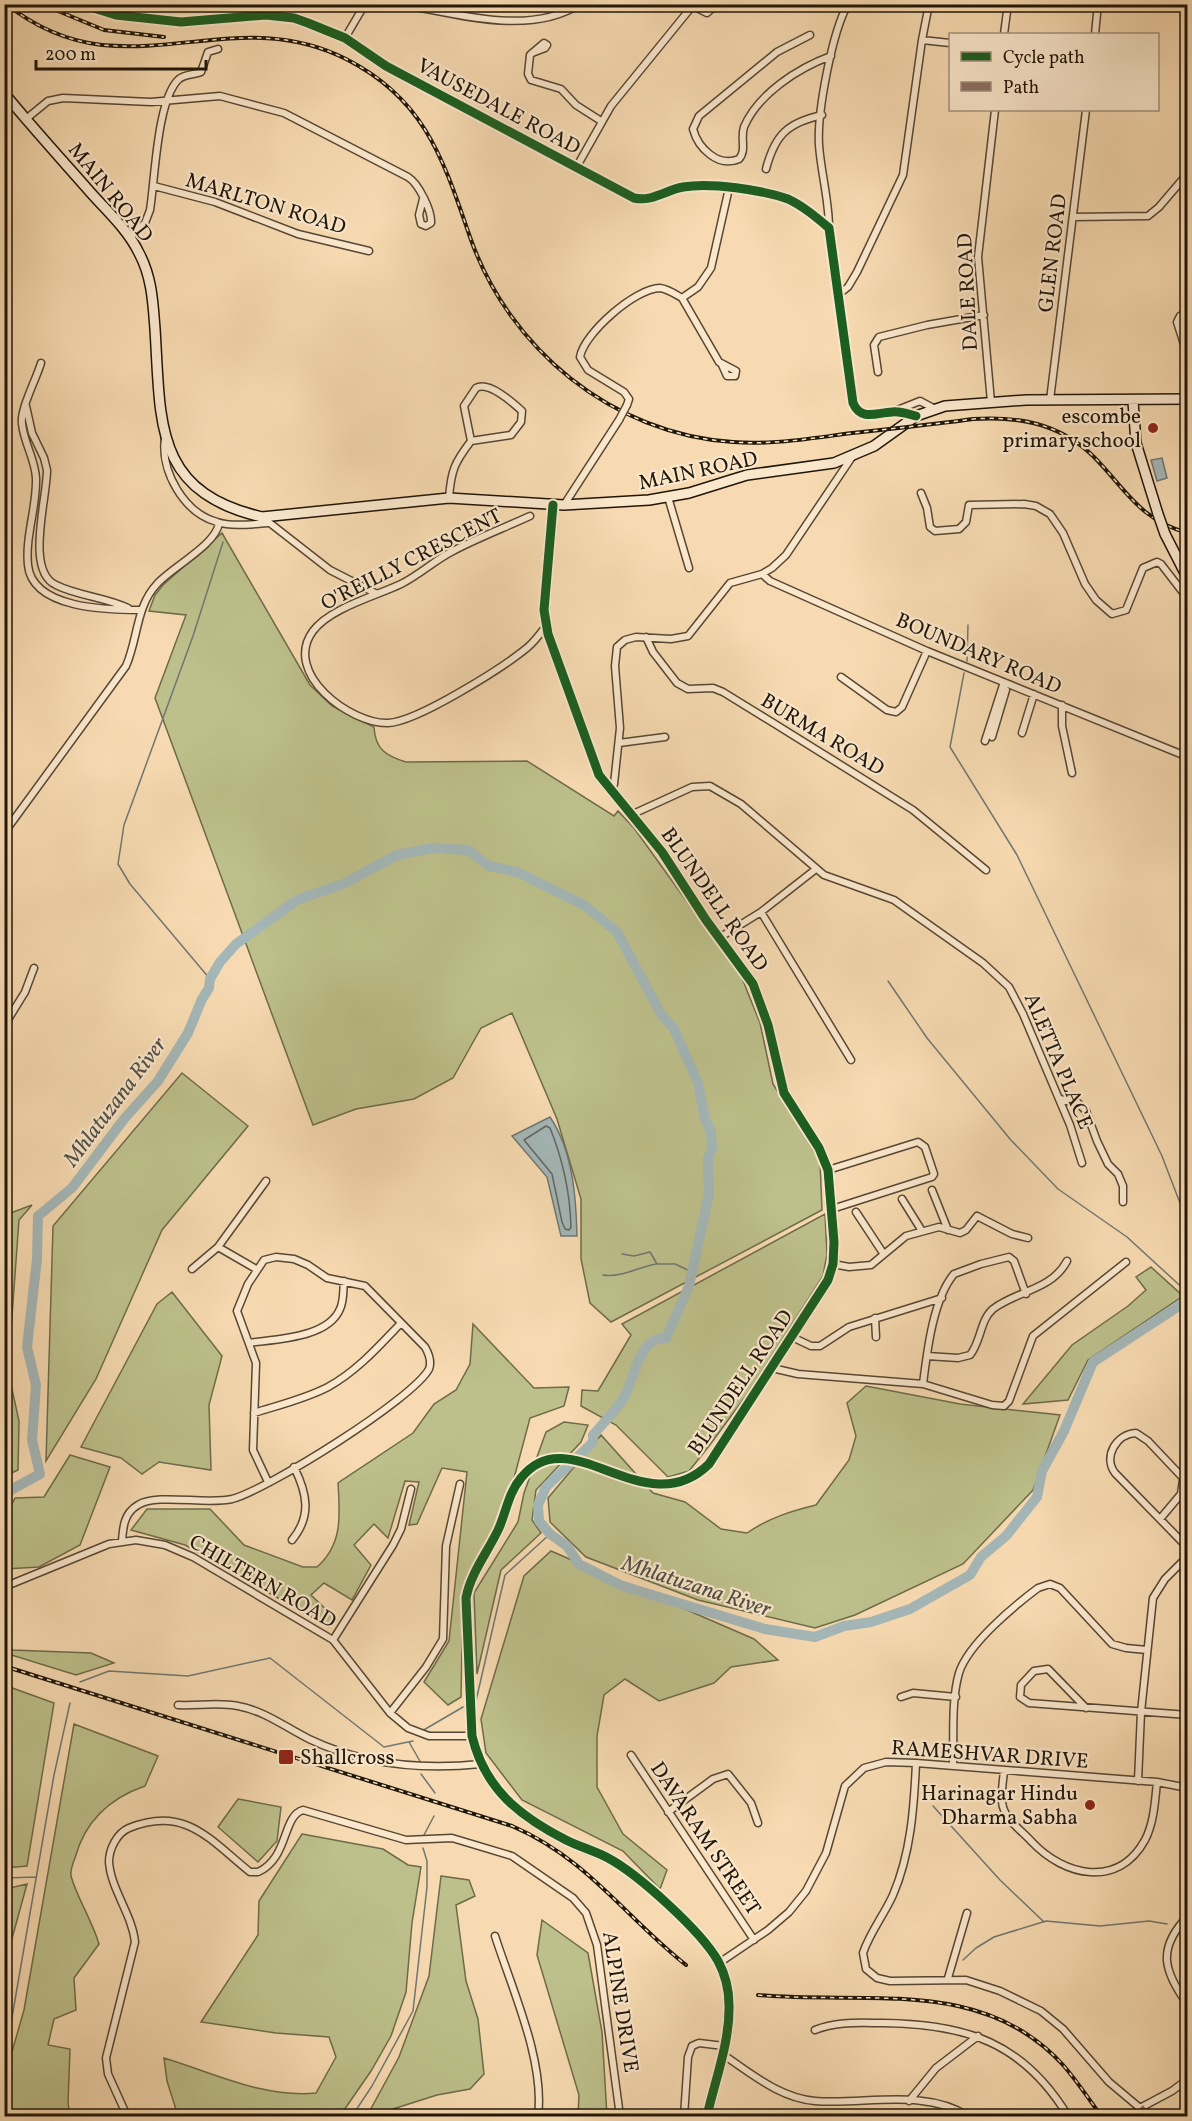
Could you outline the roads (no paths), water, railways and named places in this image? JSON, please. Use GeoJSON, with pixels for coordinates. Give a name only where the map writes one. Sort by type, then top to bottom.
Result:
{"type":"FeatureCollection","features":[{"type":"Feature","properties":{"kind":"street","name":"VAUSEDALE ROAD"},"geometry":{"type":"LineString","coordinates":[[81,4],[116,15],[181,22],[254,16],[288,17],[345,38],[386,66],[576,168],[642,200],[682,187],[704,185],[787,199],[812,214],[829,228]]}},
{"type":"Feature","properties":{"kind":"street"},"geometry":{"type":"LineString","coordinates":[[345,38],[365,4]]}},
{"type":"Feature","properties":{"kind":"street"},"geometry":{"type":"LineString","coordinates":[[399,4],[487,18],[524,20],[554,18],[580,4]]}},
{"type":"Feature","properties":{"kind":"street"},"geometry":{"type":"LineString","coordinates":[[576,168],[601,121],[694,5],[707,13],[717,4]]}},
{"type":"Feature","properties":{"kind":"street"},"geometry":{"type":"LineString","coordinates":[[848,4],[836,28],[819,146],[826,185],[829,228],[853,403],[861,414],[895,411],[920,401],[934,409]]}},
{"type":"Feature","properties":{"kind":"street"},"geometry":{"type":"LineString","coordinates":[[839,294],[848,287],[858,272],[903,175],[929,4]]}},
{"type":"Feature","properties":{"kind":"street"},"geometry":{"type":"LineString","coordinates":[[1004,33],[1008,4]]}},
{"type":"Feature","properties":{"kind":"street"},"geometry":{"type":"LineString","coordinates":[[1095,33],[1098,4]]}},
{"type":"Feature","properties":{"kind":"street"},"geometry":{"type":"LineString","coordinates":[[1181,4],[1188,13]]}},
{"type":"Feature","properties":{"kind":"street"},"geometry":{"type":"LineString","coordinates":[[810,35],[777,52],[699,116],[693,129],[704,150],[724,160],[739,159],[743,150],[744,128],[761,102],[790,78],[831,56]]}},
{"type":"Feature","properties":{"kind":"street"},"geometry":{"type":"LineString","coordinates":[[922,40],[949,43]]}},
{"type":"Feature","properties":{"kind":"street"},"geometry":{"type":"LineString","coordinates":[[130,237],[148,218],[164,102],[177,80],[183,76],[201,72],[208,52],[218,49]]}},
{"type":"Feature","properties":{"kind":"street"},"geometry":{"type":"LineString","coordinates":[[532,53],[528,69],[531,80],[561,89],[576,105],[601,121]]}},
{"type":"Feature","properties":{"kind":"street","name":"MAIN ROAD"},"geometry":{"type":"LineString","coordinates":[[4,93],[130,237],[150,280],[165,438],[165,463],[181,494],[198,513],[219,523],[265,520],[449,498],[564,505],[668,497],[747,475],[834,463],[874,446],[916,416],[934,409],[991,402],[1188,399]]}},
{"type":"Feature","properties":{"kind":"street"},"geometry":{"type":"LineString","coordinates":[[26,119],[48,101],[63,98],[164,102],[220,96],[273,109],[402,174],[418,186],[423,199]]}},
{"type":"Feature","properties":{"kind":"street","name":"DALE ROAD"},"geometry":{"type":"LineString","coordinates":[[991,402],[978,243],[995,111]]}},
{"type":"Feature","properties":{"kind":"street","name":"GLEN ROAD"},"geometry":{"type":"LineString","coordinates":[[1050,400],[1086,111]]}},
{"type":"Feature","properties":{"kind":"street"},"geometry":{"type":"LineString","coordinates":[[766,169],[774,142],[781,134],[798,123],[822,115]]}},
{"type":"Feature","properties":{"kind":"street"},"geometry":{"type":"LineString","coordinates":[[1073,217],[1148,216],[1155,212],[1188,173]]}},
{"type":"Feature","properties":{"kind":"street","name":"MARLTON ROAD"},"geometry":{"type":"LineString","coordinates":[[154,186],[215,202],[298,234],[369,251]]}},
{"type":"Feature","properties":{"kind":"street"},"geometry":{"type":"LineString","coordinates":[[682,298],[698,286],[711,268],[729,189]]}},
{"type":"Feature","properties":{"kind":"street"},"geometry":{"type":"LineString","coordinates":[[564,505],[627,405],[628,399],[624,392],[584,366],[580,357],[583,348],[605,320],[644,293],[658,288],[666,289],[682,298],[722,365]]}},
{"type":"Feature","properties":{"kind":"street"},"geometry":{"type":"LineString","coordinates":[[1188,312],[1180,316],[1177,322],[1188,357]]}},
{"type":"Feature","properties":{"kind":"street"},"geometry":{"type":"LineString","coordinates":[[878,372],[874,345],[879,337],[927,324],[984,315]]}},
{"type":"Feature","properties":{"kind":"street"},"geometry":{"type":"LineString","coordinates":[[41,363],[22,424],[36,478],[27,564],[32,580],[40,590],[53,598],[141,610]]}},
{"type":"Feature","properties":{"kind":"street"},"geometry":{"type":"LineString","coordinates":[[449,498],[455,462],[471,441],[511,435],[521,422],[522,411],[491,389],[484,386],[476,388],[464,406],[471,441]]}},
{"type":"Feature","properties":{"kind":"street"},"geometry":{"type":"LineString","coordinates":[[1133,401],[1136,443],[1165,534],[1188,579]]}},
{"type":"Feature","properties":{"kind":"street"},"geometry":{"type":"LineString","coordinates":[[26,406],[32,434],[42,452],[47,470],[39,548],[42,571],[57,586],[131,610]]}},
{"type":"Feature","properties":{"kind":"street"},"geometry":{"type":"LineString","coordinates":[[895,411],[916,416]]}},
{"type":"Feature","properties":{"kind":"street","name":"MAIN ROAD"},"geometry":{"type":"LineString","coordinates":[[165,438],[180,470],[201,492],[227,507],[265,520]]}},
{"type":"Feature","properties":{"kind":"street"},"geometry":{"type":"LineString","coordinates":[[610,790],[614,784],[619,743],[616,651],[625,640],[646,637],[671,639],[688,636],[730,583],[762,574],[772,568],[786,555],[852,457]]}},
{"type":"Feature","properties":{"kind":"street"},"geometry":{"type":"LineString","coordinates":[[921,494],[925,500],[930,527],[935,531],[959,529],[966,522],[969,505],[992,506],[1007,503],[1043,509],[1057,524],[1096,600],[1112,614],[1126,610],[1140,573],[1152,563],[1161,564],[1188,599]]}},
{"type":"Feature","properties":{"kind":"street"},"geometry":{"type":"LineString","coordinates":[[668,497],[689,568]]}},
{"type":"Feature","properties":{"kind":"street","name":"BLUNDELL ROAD"},"geometry":{"type":"LineString","coordinates":[[472,1736],[465,1613],[468,1586],[494,1538],[519,1480],[538,1464],[563,1458],[660,1486],[683,1483],[699,1474],[710,1464],[822,1292],[833,1264],[832,1209],[828,1170],[819,1148],[784,1093],[768,1025],[753,984],[719,938],[662,852],[599,775],[588,748],[546,626],[544,610],[553,505]]}},
{"type":"Feature","properties":{"kind":"street","name":"O'REILLY CRESCENT"},"geometry":{"type":"LineString","coordinates":[[530,516],[463,546],[403,583],[331,616],[314,630],[306,646],[305,658],[312,678],[330,698],[350,713],[379,723],[405,719],[439,702],[517,656],[530,646],[546,626]]}},
{"type":"Feature","properties":{"kind":"street"},"geometry":{"type":"LineString","coordinates":[[265,520],[330,570],[377,594]]}},
{"type":"Feature","properties":{"kind":"street"},"geometry":{"type":"LineString","coordinates":[[5,833],[126,666],[135,642],[141,610],[155,586],[212,538],[219,523]]}},
{"type":"Feature","properties":{"kind":"street","name":"BOUNDARY ROAD"},"geometry":{"type":"LineString","coordinates":[[762,574],[786,589],[927,651],[1188,757]]}},
{"type":"Feature","properties":{"kind":"street","name":"BURMA ROAD"},"geometry":{"type":"LineString","coordinates":[[646,637],[670,675],[682,686],[717,690],[776,724],[914,810],[986,870]]}},
{"type":"Feature","properties":{"kind":"street"},"geometry":{"type":"LineString","coordinates":[[841,678],[887,710],[896,712],[902,707],[927,651]]}},
{"type":"Feature","properties":{"kind":"street"},"geometry":{"type":"LineString","coordinates":[[992,737],[1006,683]]}},
{"type":"Feature","properties":{"kind":"street"},"geometry":{"type":"LineString","coordinates":[[985,741],[1006,683]]}},
{"type":"Feature","properties":{"kind":"street"},"geometry":{"type":"LineString","coordinates":[[1022,733],[1034,694]]}},
{"type":"Feature","properties":{"kind":"street"},"geometry":{"type":"LineString","coordinates":[[1062,705],[1062,726],[1072,773]]}},
{"type":"Feature","properties":{"kind":"street"},"geometry":{"type":"LineString","coordinates":[[619,743],[665,737]]}},
{"type":"Feature","properties":{"kind":"street","name":"ALETTA PLACE"},"geometry":{"type":"LineString","coordinates":[[633,814],[692,787],[710,786],[741,804],[816,869],[833,880],[885,896],[909,908],[1002,979],[1023,1014],[1060,1099],[1082,1162]]}},
{"type":"Feature","properties":{"kind":"street"},"geometry":{"type":"LineString","coordinates":[[719,938],[761,912],[816,869]]}},
{"type":"Feature","properties":{"kind":"street"},"geometry":{"type":"LineString","coordinates":[[761,912],[851,1060]]}},
{"type":"Feature","properties":{"kind":"street"},"geometry":{"type":"LineString","coordinates":[[4,1026],[25,992],[34,968]]}},
{"type":"Feature","properties":{"kind":"street"},"geometry":{"type":"LineString","coordinates":[[1060,1099],[1078,1103],[1086,1111],[1108,1164],[1119,1174],[1123,1186],[1123,1202]]}},
{"type":"Feature","properties":{"kind":"street"},"geometry":{"type":"LineString","coordinates":[[828,1170],[918,1142],[925,1147],[934,1174],[932,1177],[906,1186],[832,1209]]}},
{"type":"Feature","properties":{"kind":"street"},"geometry":{"type":"LineString","coordinates":[[192,1269],[218,1247],[266,1181]]}},
{"type":"Feature","properties":{"kind":"street"},"geometry":{"type":"LineString","coordinates":[[932,1190],[948,1230]]}},
{"type":"Feature","properties":{"kind":"street"},"geometry":{"type":"LineString","coordinates":[[902,1199],[922,1231]]}},
{"type":"Feature","properties":{"kind":"street"},"geometry":{"type":"LineString","coordinates":[[856,1212],[883,1253]]}},
{"type":"Feature","properties":{"kind":"street"},"geometry":{"type":"LineString","coordinates":[[833,1264],[866,1266],[873,1264],[883,1253],[906,1236],[939,1227],[956,1233],[963,1232],[979,1216],[1012,1234],[1028,1238]]}},
{"type":"Feature","properties":{"kind":"street"},"geometry":{"type":"LineString","coordinates":[[218,1247],[256,1269]]}},
{"type":"Feature","properties":{"kind":"street"},"geometry":{"type":"LineString","coordinates":[[122,1541],[128,1514],[145,1502],[223,1501],[239,1497],[268,1482],[294,1467],[380,1414],[428,1369],[429,1353],[365,1286],[327,1278],[301,1261],[269,1257],[256,1269],[238,1307],[240,1323],[255,1363],[253,1450],[268,1482]]}},
{"type":"Feature","properties":{"kind":"street"},"geometry":{"type":"LineString","coordinates":[[923,1384],[927,1356],[942,1298],[951,1278],[959,1271],[1007,1257],[1014,1261],[1026,1294]]}},
{"type":"Feature","properties":{"kind":"street"},"geometry":{"type":"LineString","coordinates":[[927,1356],[968,1356],[973,1351],[990,1312],[1026,1294],[1055,1275],[1067,1261]]}},
{"type":"Feature","properties":{"kind":"street"},"geometry":{"type":"LineString","coordinates":[[772,1368],[798,1374],[923,1384],[992,1405],[1004,1406],[1010,1401],[1033,1336],[1126,1262]]}},
{"type":"Feature","properties":{"kind":"street"},"geometry":{"type":"LineString","coordinates":[[249,1343],[311,1331],[326,1325],[340,1310],[344,1281]]}},
{"type":"Feature","properties":{"kind":"street"},"geometry":{"type":"LineString","coordinates":[[792,1337],[811,1346],[820,1346],[841,1330],[942,1298]]}},
{"type":"Feature","properties":{"kind":"street"},"geometry":{"type":"LineString","coordinates":[[875,1318],[876,1337]]}},
{"type":"Feature","properties":{"kind":"street"},"geometry":{"type":"LineString","coordinates":[[254,1413],[310,1395],[342,1379],[401,1323]]}},
{"type":"Feature","properties":{"kind":"street"},"geometry":{"type":"LineString","coordinates":[[1184,1479],[1148,1442],[1136,1433],[1124,1436],[1109,1454],[1109,1463],[1115,1473],[1188,1548]]}},
{"type":"Feature","properties":{"kind":"street"},"geometry":{"type":"LineString","coordinates":[[1160,1519],[1180,1497],[1188,1444]]}},
{"type":"Feature","properties":{"kind":"street"},"geometry":{"type":"LineString","coordinates":[[292,1540],[303,1526],[306,1512],[305,1491],[294,1467]]}},
{"type":"Feature","properties":{"kind":"street"},"geometry":{"type":"LineString","coordinates":[[390,1713],[426,1666],[443,1639],[446,1546],[460,1484]]}},
{"type":"Feature","properties":{"kind":"street"},"geometry":{"type":"LineString","coordinates":[[333,1640],[398,1536],[411,1489]]}},
{"type":"Feature","properties":{"kind":"street","name":"CHILTERN ROAD"},"geometry":{"type":"LineString","coordinates":[[4,1587],[92,1550],[122,1541],[149,1542],[179,1550],[333,1640],[390,1713],[419,1734],[440,1737],[472,1736]]}},
{"type":"Feature","properties":{"kind":"street"},"geometry":{"type":"LineString","coordinates":[[1138,1781],[1141,1712],[1153,1598],[1164,1579],[1188,1556]]}},
{"type":"Feature","properties":{"kind":"street"},"geometry":{"type":"LineString","coordinates":[[953,1766],[956,1697],[960,1672],[968,1656],[1032,1592],[1044,1585],[1060,1588],[1112,1644],[1147,1650]]}},
{"type":"Feature","properties":{"kind":"street"},"geometry":{"type":"LineString","coordinates":[[1086,1708],[1048,1670],[1034,1671],[1021,1685],[1020,1697],[1026,1702],[1086,1708],[1188,1716]]}},
{"type":"Feature","properties":{"kind":"street"},"geometry":{"type":"LineString","coordinates":[[901,1697],[920,1693],[956,1697]]}},
{"type":"Feature","properties":{"kind":"street"},"geometry":{"type":"LineString","coordinates":[[178,1705],[229,1705],[247,1708],[277,1719],[310,1739],[350,1754],[389,1763],[429,1768],[481,1764]]}},
{"type":"Feature","properties":{"kind":"street"},"geometry":{"type":"LineString","coordinates":[[472,1736],[481,1764],[494,1787],[513,1806],[566,1840],[598,1853],[624,1868],[700,1937],[719,1963],[729,2003],[723,2050],[706,2116]]}},
{"type":"Feature","properties":{"kind":"street","name":"DAVARAM STREET"},"geometry":{"type":"LineString","coordinates":[[631,1755],[754,1940]]}},
{"type":"Feature","properties":{"kind":"street"},"geometry":{"type":"LineString","coordinates":[[916,1762],[912,1824],[903,1865],[892,1895],[865,1947],[863,1958],[869,1972],[881,1979],[948,1978],[980,1983],[1041,2011],[1064,2029],[1109,2082],[1140,2108],[1172,2091],[1188,2079]]}},
{"type":"Feature","properties":{"kind":"street","name":"RAMESHVAR DRIVE"},"geometry":{"type":"LineString","coordinates":[[719,1963],[754,1940],[789,1912],[816,1874],[826,1853],[841,1794],[850,1779],[875,1764],[916,1762],[1157,1782],[1188,1788]]}},
{"type":"Feature","properties":{"kind":"street"},"geometry":{"type":"LineString","coordinates":[[1004,1771],[1002,1803],[1006,1814],[1047,1857],[1063,1867],[1082,1872],[1110,1869],[1126,1860],[1140,1848],[1152,1820],[1157,1782]]}},
{"type":"Feature","properties":{"kind":"street"},"geometry":{"type":"LineString","coordinates":[[668,1812],[713,1779],[729,1774],[751,1803],[758,1823]]}},
{"type":"Feature","properties":{"kind":"street","name":"ALPINE DRIVE"},"geometry":{"type":"LineString","coordinates":[[127,2116],[108,2074],[106,2058],[135,1942],[132,1926],[109,1865],[114,1843],[121,1833],[130,1828],[153,1819],[170,1821],[201,1830],[250,1872],[258,1872],[276,1859],[293,1816],[303,1810],[406,1840],[452,1838],[512,1856],[523,1861],[573,1898],[591,1923],[597,1945],[620,2116]]}},
{"type":"Feature","properties":{"kind":"street"},"geometry":{"type":"LineString","coordinates":[[948,1978],[967,1913]]}},
{"type":"Feature","properties":{"kind":"street"},"geometry":{"type":"LineString","coordinates":[[1188,1917],[1170,1941],[1166,1960],[1170,1979],[1188,2005]]}},
{"type":"Feature","properties":{"kind":"street"},"geometry":{"type":"LineString","coordinates":[[495,1936],[532,2053],[539,2101],[537,2116]]}},
{"type":"Feature","properties":{"kind":"street"},"geometry":{"type":"LineString","coordinates":[[815,2030],[836,2024],[906,2023],[956,2028],[999,2045],[1038,2075],[1068,2116]]}},
{"type":"Feature","properties":{"kind":"street"},"geometry":{"type":"LineString","coordinates":[[909,2101],[936,2068],[978,2036]]}},
{"type":"Feature","properties":{"kind":"street"},"geometry":{"type":"LineString","coordinates":[[684,2116],[688,2056],[692,2046],[705,2043],[723,2050],[778,2090],[804,2099],[909,2101],[948,2107],[968,2116]]}},
{"type":"Feature","properties":{"kind":"water"},"geometry":{"type":"Polygon","coordinates":[[[1162,458],[1167,478],[1157,481],[1151,460],[1162,458]]]}},
{"type":"Feature","properties":{"kind":"water"},"geometry":{"type":"Polygon","coordinates":[[[550,1117],[564,1144],[572,1175],[577,1236],[561,1236],[547,1177],[512,1136],[550,1117]]]}},
{"type":"Feature","properties":{"kind":"waterway"},"geometry":{"type":"LineString","coordinates":[[210,979],[130,884],[118,864],[124,825],[193,636],[223,542]]}},
{"type":"Feature","properties":{"kind":"waterway"},"geometry":{"type":"LineString","coordinates":[[967,661],[968,625]]}},
{"type":"Feature","properties":{"kind":"waterway"},"geometry":{"type":"LineString","coordinates":[[964,673],[950,747],[1017,855],[1162,1156],[1188,1224]]}},
{"type":"Feature","properties":{"kind":"waterway","name":"Mhlatuzana River"},"geometry":{"type":"LineString","coordinates":[[4,1498],[7,1492],[40,1474],[32,1440],[36,1385],[27,1347],[37,1259],[38,1216],[72,1188],[124,1119],[158,1081],[188,1033],[209,988],[210,979],[220,962],[236,944],[297,900],[343,884],[397,855],[433,848],[468,850],[489,866],[517,872],[584,905],[617,932],[661,1014],[674,1029],[698,1083],[705,1119],[711,1132],[712,1149],[708,1158],[709,1194],[689,1286],[666,1338],[657,1339],[649,1344],[638,1361],[623,1399],[593,1435],[593,1442],[546,1487],[538,1505],[539,1521],[550,1534],[567,1546],[579,1564],[620,1585],[652,1595],[765,1629],[815,1637],[844,1626],[871,1622],[910,1609],[970,1575],[981,1557],[1006,1536],[1037,1497],[1042,1471],[1064,1431],[1093,1362],[1188,1300]]}},
{"type":"Feature","properties":{"kind":"waterway"},"geometry":{"type":"LineString","coordinates":[[888,981],[927,1038],[1010,1139],[1058,1189],[1127,1237],[1188,1293]]}},
{"type":"Feature","properties":{"kind":"waterway"},"geometry":{"type":"LineString","coordinates":[[622,1254],[634,1256],[650,1252],[657,1264],[675,1264],[692,1272]]}},
{"type":"Feature","properties":{"kind":"waterway"},"geometry":{"type":"LineString","coordinates":[[603,1275],[623,1274],[656,1264]]}},
{"type":"Feature","properties":{"kind":"waterway"},"geometry":{"type":"LineString","coordinates":[[475,1705],[505,1575],[550,1534]]}},
{"type":"Feature","properties":{"kind":"waterway"},"geometry":{"type":"LineString","coordinates":[[80,1682],[109,1671],[188,1676],[270,1658],[384,1747],[413,1741]]}},
{"type":"Feature","properties":{"kind":"waterway"},"geometry":{"type":"LineString","coordinates":[[4,2043],[11,2023],[54,1775],[70,1703]]}},
{"type":"Feature","properties":{"kind":"waterway"},"geometry":{"type":"LineString","coordinates":[[422,1731],[463,1707]]}},
{"type":"Feature","properties":{"kind":"waterway"},"geometry":{"type":"LineString","coordinates":[[409,1742],[421,1763]]}},
{"type":"Feature","properties":{"kind":"waterway"},"geometry":{"type":"LineString","coordinates":[[421,1774],[435,1793]]}},
{"type":"Feature","properties":{"kind":"waterway"},"geometry":{"type":"LineString","coordinates":[[933,1806],[1000,1880],[1044,1922]]}},
{"type":"Feature","properties":{"kind":"waterway"},"geometry":{"type":"LineString","coordinates":[[424,1835],[434,1816]]}},
{"type":"Feature","properties":{"kind":"waterway"},"geometry":{"type":"LineString","coordinates":[[352,2116],[372,2086],[413,2011],[427,1887],[427,1861],[423,1848]]}},
{"type":"Feature","properties":{"kind":"waterway"},"geometry":{"type":"LineString","coordinates":[[4,1878],[36,1877]]}},
{"type":"Feature","properties":{"kind":"waterway"},"geometry":{"type":"LineString","coordinates":[[963,1960],[976,1948],[994,1937],[1046,1921],[1100,1926],[1149,1921],[1167,1924]]}},
{"type":"Feature","properties":{"kind":"railway"},"geometry":{"type":"LineString","coordinates":[[6,4],[51,31],[89,43],[134,46],[224,39],[284,40],[314,46],[346,59],[373,75],[413,112],[428,134],[440,157],[488,278],[511,315],[538,349],[571,378],[607,403],[646,422],[689,435],[733,442],[761,443],[973,419],[1006,419],[1037,424],[1052,429],[1080,445],[1145,511],[1157,520],[1188,533]]}},
{"type":"Feature","properties":{"kind":"railway"},"geometry":{"type":"LineString","coordinates":[[41,4],[104,30],[164,37]]}},
{"type":"Feature","properties":{"kind":"railway"},"geometry":{"type":"LineString","coordinates":[[4,1666],[512,1826],[539,1839],[584,1871],[686,1965]]}},
{"type":"Feature","properties":{"kind":"railway"},"geometry":{"type":"LineString","coordinates":[[758,1995],[920,2000],[959,2006],[996,2018],[1031,2037],[1063,2065],[1101,2116]]}},
{"type":"Feature","properties":{"kind":"place","name":"escombe primary school"},"geometry":{"type":"Point","coordinates":[1153,428]}},
{"type":"Feature","properties":{"kind":"place","name":"Shallcross"},"geometry":{"type":"Point","coordinates":[286,1757]}},
{"type":"Feature","properties":{"kind":"place","name":"Harinagar Hindu Dharma Sabha"},"geometry":{"type":"Point","coordinates":[1090,1805]}}]}
